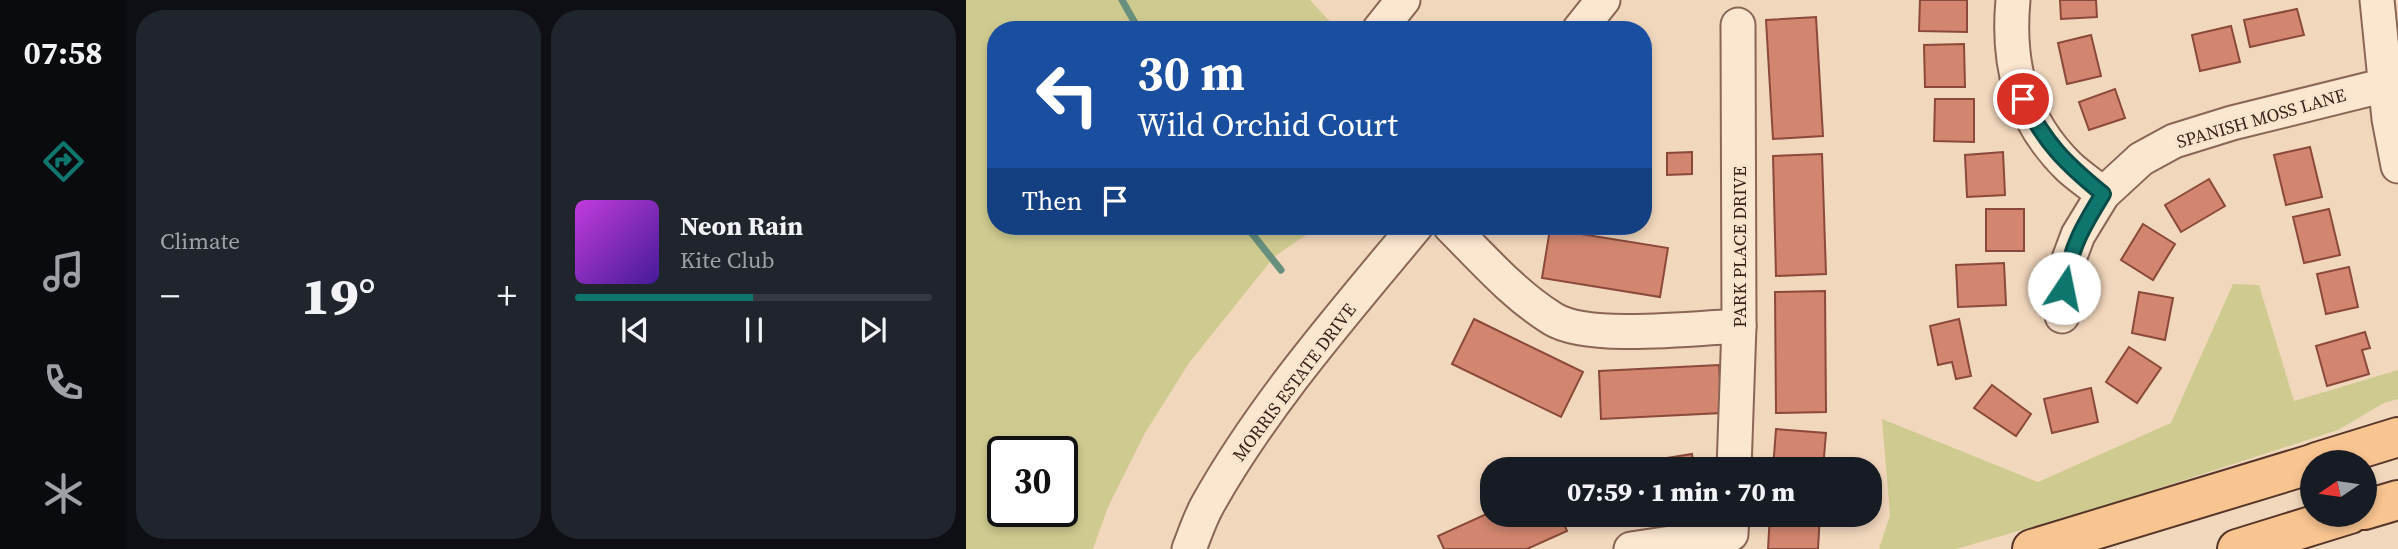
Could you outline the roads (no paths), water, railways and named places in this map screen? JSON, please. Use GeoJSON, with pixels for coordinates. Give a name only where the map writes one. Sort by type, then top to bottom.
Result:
{"type":"FeatureCollection","features":[{"type":"Feature","properties":{"kind":"main road"},"geometry":{"type":"LineString","coordinates":[[2356,450],[2398,437]]}},
{"type":"Feature","properties":{"kind":"main road"},"geometry":{"type":"LineString","coordinates":[[2032,549],[2300,468]]}},
{"type":"Feature","properties":{"kind":"main road"},"geometry":{"type":"LineString","coordinates":[[2377,506],[2398,500]]}},
{"type":"Feature","properties":{"kind":"main road"},"geometry":{"type":"LineString","coordinates":[[2238,549],[2308,527]]}},
{"type":"Feature","properties":{"kind":"street"},"geometry":{"type":"LineString","coordinates":[[1386,21],[1403,0]]}},
{"type":"Feature","properties":{"kind":"street"},"geometry":{"type":"LineString","coordinates":[[1586,21],[1603,0]]}},
{"type":"Feature","properties":{"kind":"street"},"geometry":{"type":"LineString","coordinates":[[2013,0],[2011,48],[2023,99],[2049,144],[2070,167],[2103,194]]}},
{"type":"Feature","properties":{"kind":"street"},"geometry":{"type":"LineString","coordinates":[[2378,0],[2392,83],[2389,119],[2398,166]]}},
{"type":"Feature","properties":{"kind":"street","name":"PARK PLACE DRIVE"},"geometry":{"type":"LineString","coordinates":[[1734,457],[1739,326],[1738,25]]}},
{"type":"Feature","properties":{"kind":"street","name":"SPANISH MOSS LANE"},"geometry":{"type":"LineString","coordinates":[[2062,316],[2069,258],[2078,235],[2103,194],[2141,159],[2174,141],[2232,123],[2392,83]]}},
{"type":"Feature","properties":{"kind":"street","name":"MORRIS ESTATE DRIVE"},"geometry":{"type":"LineString","coordinates":[[1189,549],[1206,507],[1236,458],[1306,360],[1409,235]]}},
{"type":"Feature","properties":{"kind":"street"},"geometry":{"type":"LineString","coordinates":[[1459,235],[1501,278],[1555,320],[1591,330],[1632,331],[1739,326]]}},
{"type":"Feature","properties":{"kind":"street"},"geometry":{"type":"LineString","coordinates":[[1631,549],[1719,527]]}},
{"type":"Feature","properties":{"kind":"waterway"},"geometry":{"type":"LineString","coordinates":[[1122,0],[1134,21]]}},
{"type":"Feature","properties":{"kind":"waterway"},"geometry":{"type":"LineString","coordinates":[[1253,235],[1281,270]]}}]}
